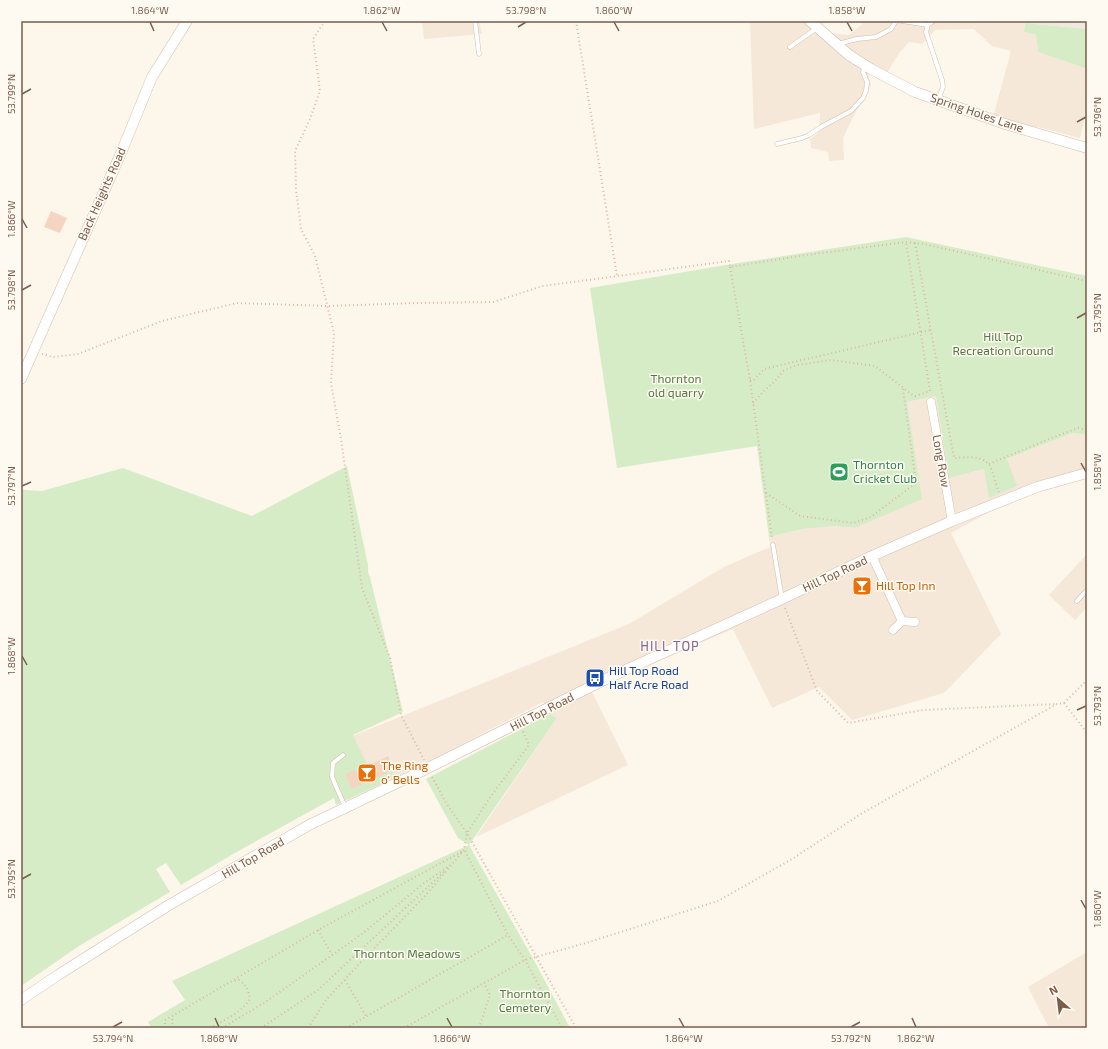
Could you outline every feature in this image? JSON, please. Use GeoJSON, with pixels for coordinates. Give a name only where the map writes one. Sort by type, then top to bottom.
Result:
{"type":"FeatureCollection","features":[{"type":"Feature","properties":{"kind":"street","name":"Back Heights Road"},"geometry":{"type":"LineString","coordinates":[[22,374],[121,153],[152,77],[188,21]]}},
{"type":"Feature","properties":{"kind":"street","name":"Spring Holes Lane"},"geometry":{"type":"LineString","coordinates":[[814,24],[849,55],[915,92],[1005,124],[1087,148]]}},
{"type":"Feature","properties":{"kind":"street","name":"Long Row"},"geometry":{"type":"LineString","coordinates":[[931,402],[952,521]]}},
{"type":"Feature","properties":{"kind":"street","name":"Hill Top Road"},"geometry":{"type":"LineString","coordinates":[[21,1000],[169,905],[311,824],[520,723],[608,678],[782,599],[872,556],[1037,486],[1087,473]]}},
{"type":"Feature","properties":{"kind":"street"},"geometry":{"type":"LineString","coordinates":[[872,556],[902,621]]}},
{"type":"Feature","properties":{"kind":"street"},"geometry":{"type":"LineString","coordinates":[[893,630],[902,621],[915,622]]}},
{"type":"Feature","properties":{"kind":"lane"},"geometry":{"type":"LineString","coordinates":[[475,21],[479,54]]}},
{"type":"Feature","properties":{"kind":"lane"},"geometry":{"type":"LineString","coordinates":[[837,44],[857,39],[876,37],[891,29],[896,21]]}},
{"type":"Feature","properties":{"kind":"lane"},"geometry":{"type":"LineString","coordinates":[[902,21],[928,25]]}},
{"type":"Feature","properties":{"kind":"lane"},"geometry":{"type":"LineString","coordinates":[[933,21],[928,25],[926,32],[942,80],[943,87],[938,100]]}},
{"type":"Feature","properties":{"kind":"lane"},"geometry":{"type":"LineString","coordinates":[[790,47],[814,24]]}},
{"type":"Feature","properties":{"kind":"lane"},"geometry":{"type":"LineString","coordinates":[[776,144],[809,135],[829,122],[852,111],[864,98],[867,82],[863,72],[868,67]]}},
{"type":"Feature","properties":{"kind":"lane"},"geometry":{"type":"LineString","coordinates":[[773,545],[782,599]]}},
{"type":"Feature","properties":{"kind":"lane"},"geometry":{"type":"LineString","coordinates":[[1077,601],[1087,590]]}},
{"type":"Feature","properties":{"kind":"lane"},"geometry":{"type":"LineString","coordinates":[[343,755],[333,763],[332,777],[345,808]]}},
{"type":"Feature","properties":{"kind":"path"},"geometry":{"type":"LineString","coordinates":[[325,21],[313,39],[320,90],[310,120],[295,151],[296,189],[300,229],[315,256],[334,333],[331,383],[341,439],[362,588],[390,658],[401,715],[446,803],[468,834],[576,1028]]}},
{"type":"Feature","properties":{"kind":"path"},"geometry":{"type":"LineString","coordinates":[[576,21],[617,276]]}},
{"type":"Feature","properties":{"kind":"path"},"geometry":{"type":"LineString","coordinates":[[730,267],[906,242],[1087,280]]}},
{"type":"Feature","properties":{"kind":"path"},"geometry":{"type":"LineString","coordinates":[[753,403],[783,371],[796,365],[832,360],[876,366],[915,396],[930,391],[906,242]]}},
{"type":"Feature","properties":{"kind":"path"},"geometry":{"type":"LineString","coordinates":[[915,243],[954,458],[979,458],[989,464],[1002,501]]}},
{"type":"Feature","properties":{"kind":"path"},"geometry":{"type":"LineString","coordinates":[[33,352],[53,357],[78,354],[162,321],[237,303],[328,306],[493,302],[542,286],[729,261],[750,380],[773,545]]}},
{"type":"Feature","properties":{"kind":"path"},"geometry":{"type":"LineString","coordinates":[[750,380],[754,380],[764,369],[930,330]]}},
{"type":"Feature","properties":{"kind":"path"},"geometry":{"type":"LineString","coordinates":[[766,493],[800,516],[853,523],[871,517],[916,483],[903,388]]}},
{"type":"Feature","properties":{"kind":"path"},"geometry":{"type":"LineString","coordinates":[[989,464],[1078,428],[1087,430]]}},
{"type":"Feature","properties":{"kind":"path"},"geometry":{"type":"LineString","coordinates":[[782,599],[817,691],[848,723],[923,710],[1057,704]]}},
{"type":"Feature","properties":{"kind":"path"},"geometry":{"type":"LineString","coordinates":[[404,1028],[525,960],[614,935],[718,901],[792,859],[864,812],[1057,704],[1064,702],[1087,680]]}},
{"type":"Feature","properties":{"kind":"path"},"geometry":{"type":"LineString","coordinates":[[1064,702],[1087,733]]}},
{"type":"Feature","properties":{"kind":"path"},"geometry":{"type":"LineString","coordinates":[[308,1028],[326,1000],[425,896],[464,850],[468,834],[491,796],[529,745],[520,723]]}},
{"type":"Feature","properties":{"kind":"path"},"geometry":{"type":"LineString","coordinates":[[165,1028],[165,1020],[318,930],[464,850]]}},
{"type":"Feature","properties":{"kind":"path"},"geometry":{"type":"LineString","coordinates":[[464,850],[508,935],[525,960],[562,1028]]}},
{"type":"Feature","properties":{"kind":"path"},"geometry":{"type":"LineString","coordinates":[[222,1028],[264,1003],[332,956],[362,934],[424,883],[455,861]]}},
{"type":"Feature","properties":{"kind":"path"},"geometry":{"type":"LineString","coordinates":[[261,1028],[318,990],[455,861]]}},
{"type":"Feature","properties":{"kind":"path"},"geometry":{"type":"LineString","coordinates":[[318,930],[332,956]]}},
{"type":"Feature","properties":{"kind":"path"},"geometry":{"type":"LineString","coordinates":[[346,1028],[508,935]]}},
{"type":"Feature","properties":{"kind":"path"},"geometry":{"type":"LineString","coordinates":[[210,1028],[240,1010],[250,999],[245,984],[239,980],[230,982]]}},
{"type":"Feature","properties":{"kind":"path"},"geometry":{"type":"LineString","coordinates":[[345,980],[366,1016]]}},
{"type":"Feature","properties":{"kind":"path"},"geometry":{"type":"LineString","coordinates":[[479,1028],[490,995],[484,983]]}},
{"type":"Feature","properties":{"kind":"path"},"geometry":{"type":"LineString","coordinates":[[173,1028],[172,1021],[174,1015]]}},
{"type":"Feature","properties":{"kind":"shaded area"},"geometry":{"type":"Polygon","coordinates":[[[422,21],[479,21],[482,34],[424,39],[422,21]]]}},
{"type":"Feature","properties":{"kind":"shaded area"},"geometry":{"type":"Polygon","coordinates":[[[750,21],[817,21],[831,33],[849,35],[866,21],[1025,21],[1024,32],[1036,35],[1038,52],[1087,69],[1087,109],[1080,138],[1038,127],[1031,137],[991,125],[1011,51],[992,46],[974,29],[935,30],[923,44],[909,42],[900,52],[882,81],[868,73],[871,85],[843,138],[844,160],[829,161],[828,152],[811,148],[810,139],[819,132],[820,113],[754,129],[750,21]]]}},
{"type":"Feature","properties":{"kind":"shaded area"},"geometry":{"type":"Polygon","coordinates":[[[1025,21],[1087,21],[1087,29],[1025,23],[1025,21]]]}},
{"type":"Feature","properties":{"kind":"shaded area"},"geometry":{"type":"Polygon","coordinates":[[[936,396],[949,478],[984,469],[1073,433],[1087,435],[1087,478],[1042,491],[1002,505],[951,533],[1001,634],[944,693],[852,720],[819,687],[772,708],[733,629],[591,690],[628,765],[476,837],[557,718],[550,714],[543,702],[438,757],[336,805],[323,748],[629,624],[724,567],[770,547],[769,537],[803,529],[835,526],[855,528],[907,402],[936,396]]]}},
{"type":"Feature","properties":{"kind":"shaded area"},"geometry":{"type":"Polygon","coordinates":[[[1087,554],[1087,607],[1075,620],[1049,595],[1087,554]]]}},
{"type":"Feature","properties":{"kind":"shaded area"},"geometry":{"type":"Polygon","coordinates":[[[1087,952],[1087,1028],[1049,1028],[1028,987],[1087,952]]]}},
{"type":"Feature","properties":{"kind":"green space"},"geometry":{"type":"Polygon","coordinates":[[[1025,23],[1087,29],[1087,69],[1038,52],[1036,35],[1024,32],[1025,23]]]}},
{"type":"Feature","properties":{"kind":"green space"},"geometry":{"type":"Polygon","coordinates":[[[906,237],[1087,276],[1087,435],[1073,433],[1007,459],[1017,486],[989,498],[984,469],[949,478],[936,396],[907,402],[922,499],[855,528],[835,526],[803,529],[769,537],[757,446],[617,468],[590,288],[906,237]]]}},
{"type":"Feature","properties":{"kind":"green space"},"geometry":{"type":"Polygon","coordinates":[[[347,466],[368,565],[368,572],[403,712],[353,735],[368,766],[388,756],[394,778],[336,805],[334,798],[233,854],[181,885],[166,863],[156,869],[170,892],[79,946],[21,986],[21,488],[25,490],[42,491],[123,468],[252,516],[347,466]]]}},
{"type":"Feature","properties":{"kind":"green space"},"geometry":{"type":"Polygon","coordinates":[[[550,714],[557,718],[469,845],[458,838],[426,779],[550,714]]]}},
{"type":"Feature","properties":{"kind":"green space","name":"Thornton Meadows"},"geometry":{"type":"Polygon","coordinates":[[[469,845],[570,1028],[152,1028],[148,1022],[185,1000],[172,981],[469,845]]]}},
{"type":"Feature","properties":{"kind":"building"},"geometry":{"type":"Polygon","coordinates":[[[51,211],[67,218],[60,233],[44,227],[51,211]]]}},
{"type":"Feature","properties":{"kind":"building","name":"The Ring o' Bells"},"geometry":{"type":"Polygon","coordinates":[[[388,756],[392,765],[387,768],[389,772],[352,789],[345,774],[355,770],[356,772],[388,756]]]}},
{"type":"Feature","properties":{"kind":"place","name":"Thornton Cricket Club"},"geometry":{"type":"Point","coordinates":[839,472]}},
{"type":"Feature","properties":{"kind":"place","name":"Hill Top Inn"},"geometry":{"type":"Point","coordinates":[862,586]}},
{"type":"Feature","properties":{"kind":"place","name":"Hill Top Road Half Acre Road"},"geometry":{"type":"Point","coordinates":[595,678]}},
{"type":"Feature","properties":{"kind":"place","name":"The Ring o' Bells"},"geometry":{"type":"Point","coordinates":[367,773]}},
{"type":"Feature","properties":{"kind":"district","name":"HILL TOP"},"geometry":{"type":"Point","coordinates":[670,646]}},
{"type":"Feature","properties":{"kind":"park label","name":"Hill Top Recreation Ground"},"geometry":{"type":"Point","coordinates":[1003,344]}},
{"type":"Feature","properties":{"kind":"park label","name":"Thornton old quarry"},"geometry":{"type":"Point","coordinates":[676,386]}},
{"type":"Feature","properties":{"kind":"park label","name":"Thornton Cemetery"},"geometry":{"type":"Point","coordinates":[525,1001]}}]}
